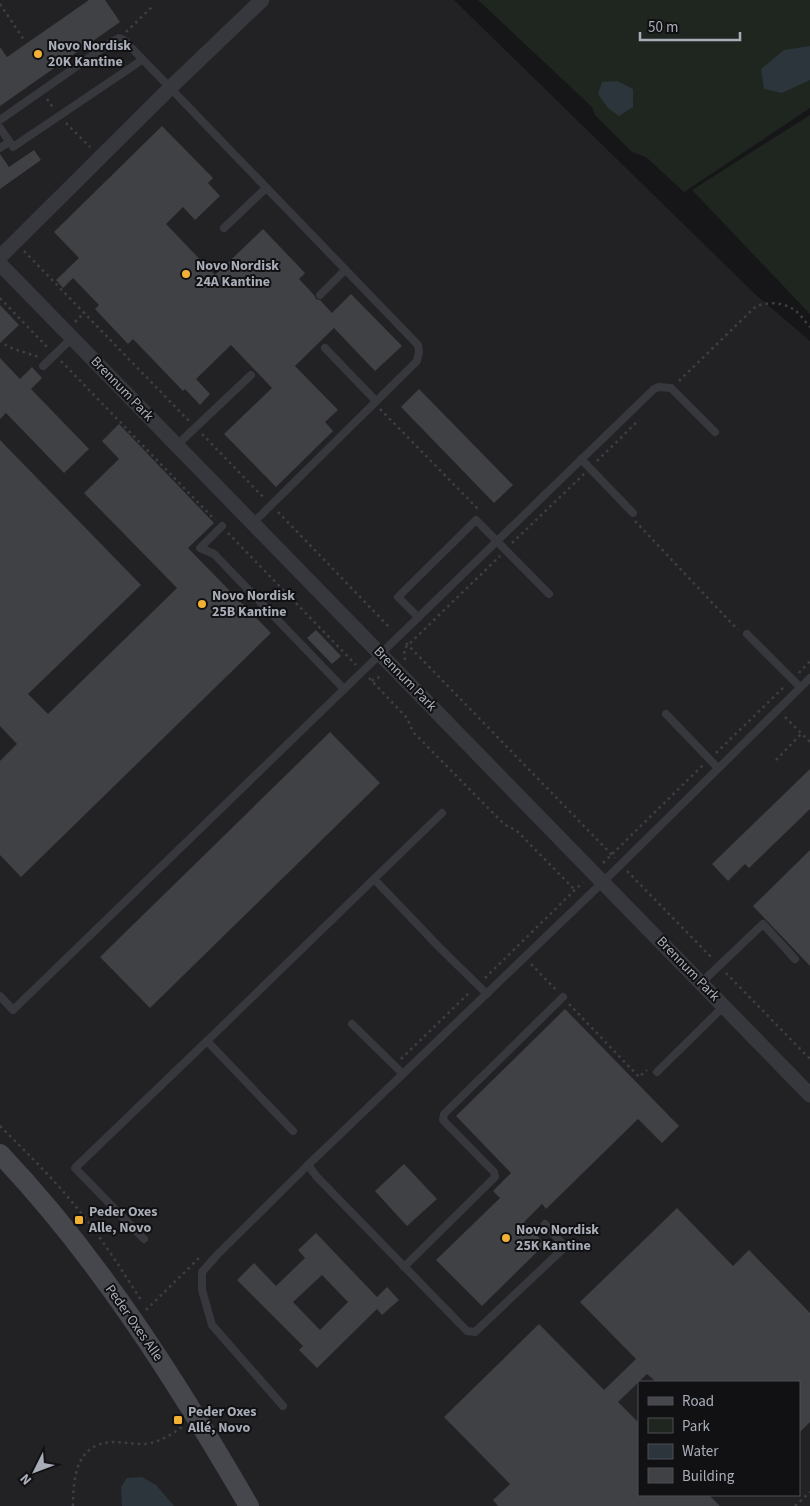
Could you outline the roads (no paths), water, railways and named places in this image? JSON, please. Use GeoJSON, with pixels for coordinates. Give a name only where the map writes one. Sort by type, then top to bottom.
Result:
{"type":"FeatureCollection","features":[{"type":"Feature","properties":{"kind":"street"},"geometry":{"type":"LineString","coordinates":[[0,257],[170,88],[262,0]]}},
{"type":"Feature","properties":{"kind":"street","name":"Brennum Park"},"geometry":{"type":"LineString","coordinates":[[0,264],[810,1094]]}},
{"type":"Feature","properties":{"kind":"street","name":"Peder Oxes Alle"},"geometry":{"type":"LineString","coordinates":[[0,1154],[24,1179],[92,1263],[168,1372],[249,1506]]}},
{"type":"Feature","properties":{"kind":"lane"},"geometry":{"type":"LineString","coordinates":[[0,120],[119,38],[124,40],[418,345],[419,352],[416,360],[253,523]]}},
{"type":"Feature","properties":{"kind":"lane"},"geometry":{"type":"LineString","coordinates":[[0,148],[11,144],[60,116],[142,60]]}},
{"type":"Feature","properties":{"kind":"lane"},"geometry":{"type":"LineString","coordinates":[[0,128],[11,144]]}},
{"type":"Feature","properties":{"kind":"lane"},"geometry":{"type":"LineString","coordinates":[[224,228],[266,188]]}},
{"type":"Feature","properties":{"kind":"lane"},"geometry":{"type":"LineString","coordinates":[[320,296],[345,270]]}},
{"type":"Feature","properties":{"kind":"lane"},"geometry":{"type":"LineString","coordinates":[[44,366],[72,338]]}},
{"type":"Feature","properties":{"kind":"lane"},"geometry":{"type":"LineString","coordinates":[[325,348],[375,402]]}},
{"type":"Feature","properties":{"kind":"lane"},"geometry":{"type":"LineString","coordinates":[[177,446],[251,375]]}},
{"type":"Feature","properties":{"kind":"lane"},"geometry":{"type":"LineString","coordinates":[[0,996],[13,1010],[649,394],[659,387],[672,388],[715,432]]}},
{"type":"Feature","properties":{"kind":"lane"},"geometry":{"type":"LineString","coordinates":[[581,459],[631,515]]}},
{"type":"Feature","properties":{"kind":"lane"},"geometry":{"type":"LineString","coordinates":[[418,617],[398,597],[476,520],[549,594]]}},
{"type":"Feature","properties":{"kind":"lane"},"geometry":{"type":"LineString","coordinates":[[222,526],[200,548],[214,554],[344,689]]}},
{"type":"Feature","properties":{"kind":"lane"},"geometry":{"type":"LineString","coordinates":[[746,635],[800,687]]}},
{"type":"Feature","properties":{"kind":"lane"},"geometry":{"type":"LineString","coordinates":[[283,1406],[212,1325],[202,1290],[202,1272],[308,1165],[603,882],[810,678]]}},
{"type":"Feature","properties":{"kind":"lane"},"geometry":{"type":"LineString","coordinates":[[666,714],[718,768]]}},
{"type":"Feature","properties":{"kind":"lane"},"geometry":{"type":"LineString","coordinates":[[144,1239],[75,1168],[442,813]]}},
{"type":"Feature","properties":{"kind":"lane"},"geometry":{"type":"LineString","coordinates":[[374,879],[487,994]]}},
{"type":"Feature","properties":{"kind":"lane"},"geometry":{"type":"LineString","coordinates":[[701,983],[763,924],[795,958]]}},
{"type":"Feature","properties":{"kind":"lane"},"geometry":{"type":"LineString","coordinates":[[404,1267],[495,1177],[494,1172],[443,1120],[444,1114],[562,997]]}},
{"type":"Feature","properties":{"kind":"lane"},"geometry":{"type":"LineString","coordinates":[[657,1072],[724,1006]]}},
{"type":"Feature","properties":{"kind":"lane"},"geometry":{"type":"LineString","coordinates":[[352,1024],[403,1074]]}},
{"type":"Feature","properties":{"kind":"lane"},"geometry":{"type":"LineString","coordinates":[[207,1041],[293,1131]]}},
{"type":"Feature","properties":{"kind":"lane"},"geometry":{"type":"LineString","coordinates":[[308,1165],[317,1177],[467,1331],[475,1332],[565,1247],[544,1224]]}},
{"type":"Feature","properties":{"kind":"water"},"geometry":{"type":"Polygon","coordinates":[[[810,46],[810,80],[782,93],[764,89],[761,69],[784,50],[810,46]]]}},
{"type":"Feature","properties":{"kind":"water"},"geometry":{"type":"Polygon","coordinates":[[[617,81],[633,89],[633,107],[619,116],[608,108],[598,94],[602,82],[617,81]]]}},
{"type":"Feature","properties":{"kind":"water"},"geometry":{"type":"Polygon","coordinates":[[[142,1477],[156,1485],[174,1506],[122,1506],[121,1487],[127,1478],[142,1477]]]}},
{"type":"Feature","properties":{"kind":"place","name":"Novo Nordisk 20K Kantine"},"geometry":{"type":"Point","coordinates":[38,54]}},
{"type":"Feature","properties":{"kind":"place","name":"Novo Nordisk 24A Kantine"},"geometry":{"type":"Point","coordinates":[186,274]}},
{"type":"Feature","properties":{"kind":"place","name":"Novo Nordisk 25B Kantine"},"geometry":{"type":"Point","coordinates":[202,604]}},
{"type":"Feature","properties":{"kind":"place","name":"Peder Oxes Alle, Novo"},"geometry":{"type":"Point","coordinates":[79,1220]}},
{"type":"Feature","properties":{"kind":"place","name":"Novo Nordisk 25K Kantine"},"geometry":{"type":"Point","coordinates":[506,1238]}},
{"type":"Feature","properties":{"kind":"place","name":"Peder Oxes Allé, Novo"},"geometry":{"type":"Point","coordinates":[178,1420]}}]}
